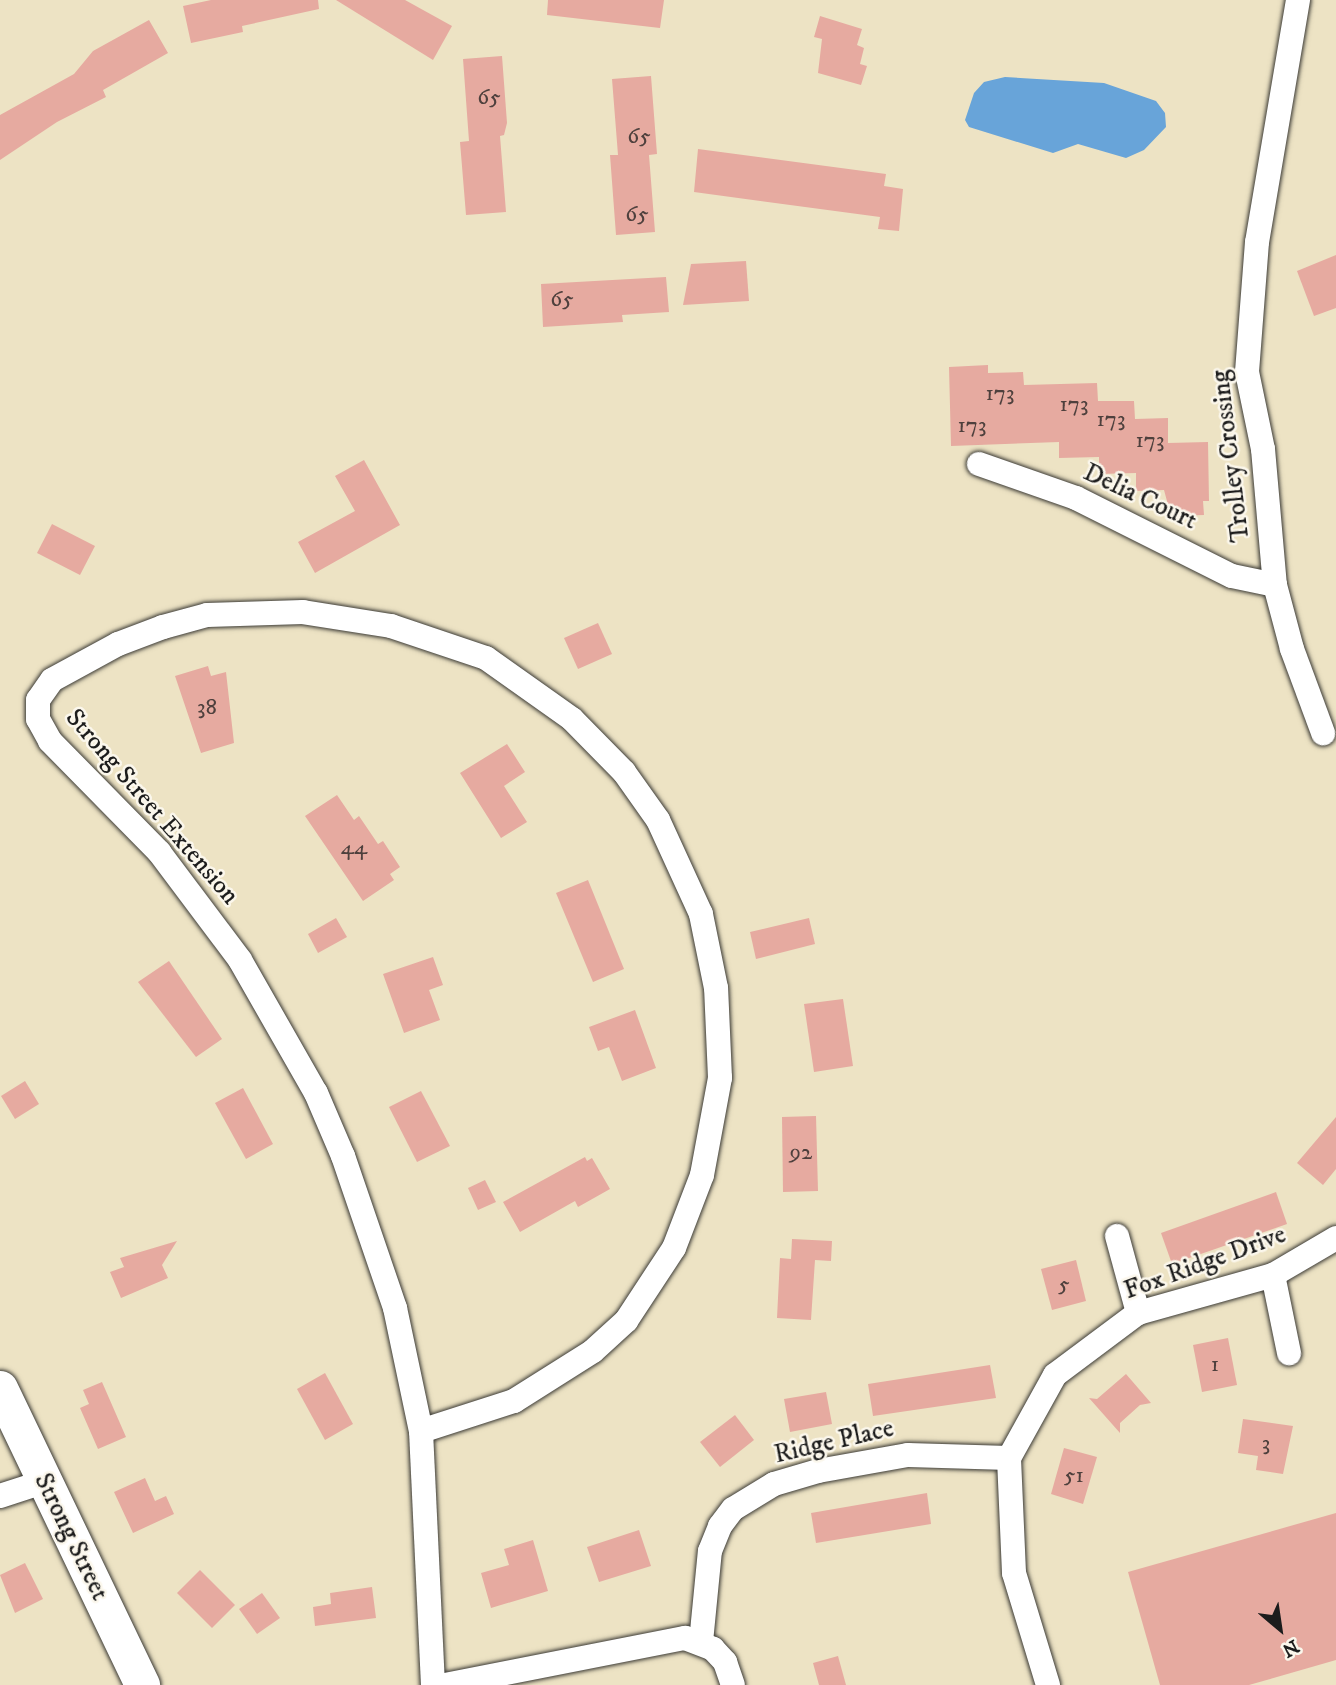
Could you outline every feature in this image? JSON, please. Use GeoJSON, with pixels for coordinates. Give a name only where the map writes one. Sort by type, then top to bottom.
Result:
{"type":"FeatureCollection","features":[{"type":"Feature","properties":{"kind":"street","name":"Trolley Crossing"},"geometry":{"type":"LineString","coordinates":[[1298,0],[1257,242],[1247,372],[1263,449],[1276,584],[1292,649],[1322,733]]}},
{"type":"Feature","properties":{"kind":"street","name":"Delia Court"},"geometry":{"type":"LineString","coordinates":[[979,464],[1076,498],[1232,576],[1276,584]]}},
{"type":"Feature","properties":{"kind":"street","name":"Strong Street Extension"},"geometry":{"type":"LineString","coordinates":[[421,1431],[514,1401],[593,1351],[626,1321],[674,1248],[702,1175],[720,1078],[716,988],[701,914],[658,820],[624,772],[572,719],[486,658],[381,623],[303,612],[207,615],[163,627],[118,643],[52,680],[38,700],[38,719],[50,741],[159,852],[200,902],[286,1037],[316,1093],[367,1217],[395,1308],[421,1431],[433,1685]]}},
{"type":"Feature","properties":{"kind":"street"},"geometry":{"type":"LineString","coordinates":[[1117,1236],[1138,1313]]}},
{"type":"Feature","properties":{"kind":"street","name":"Fox Ridge Drive"},"geometry":{"type":"LineString","coordinates":[[1009,1458],[1055,1375],[1138,1313],[1273,1275],[1336,1238]]}},
{"type":"Feature","properties":{"kind":"street"},"geometry":{"type":"LineString","coordinates":[[1273,1275],[1289,1353]]}},
{"type":"Feature","properties":{"kind":"street","name":"Strong Street"},"geometry":{"type":"LineString","coordinates":[[0,1388],[142,1685]]}},
{"type":"Feature","properties":{"kind":"street","name":"Ridge Place"},"geometry":{"type":"LineString","coordinates":[[701,1642],[710,1550],[720,1526],[733,1509],[774,1484],[818,1471],[908,1455],[1009,1458]]}},
{"type":"Feature","properties":{"kind":"street"},"geometry":{"type":"LineString","coordinates":[[1009,1458],[1014,1573],[1048,1685]]}},
{"type":"Feature","properties":{"kind":"street"},"geometry":{"type":"LineString","coordinates":[[0,1496],[43,1482]]}},
{"type":"Feature","properties":{"kind":"street"},"geometry":{"type":"LineString","coordinates":[[445,1685],[658,1640],[701,1642],[725,1662],[733,1685]]}},
{"type":"Feature","properties":{"kind":"water"},"geometry":{"type":"Polygon","coordinates":[[[1005,77],[1104,83],[1156,101],[1165,113],[1166,127],[1144,150],[1126,158],[1078,144],[1053,153],[969,127],[965,120],[974,93],[984,82],[1005,77]]]}},
{"type":"Feature","properties":{"kind":"building"},"geometry":{"type":"Polygon","coordinates":[[[211,0],[318,0],[319,9],[242,26],[243,32],[191,43],[183,6],[211,0]]]}},
{"type":"Feature","properties":{"kind":"building"},"geometry":{"type":"Polygon","coordinates":[[[336,0],[405,0],[452,26],[433,60],[336,0]]]}},
{"type":"Feature","properties":{"kind":"building"},"geometry":{"type":"Polygon","coordinates":[[[548,0],[664,0],[660,28],[547,15],[548,0]]]}},
{"type":"Feature","properties":{"kind":"building"},"geometry":{"type":"Polygon","coordinates":[[[820,16],[862,29],[857,45],[864,48],[860,64],[867,66],[861,85],[818,73],[822,39],[814,37],[820,16]]]}},
{"type":"Feature","properties":{"kind":"building"},"geometry":{"type":"Polygon","coordinates":[[[149,20],[168,53],[103,90],[106,97],[57,122],[0,160],[0,115],[74,74],[93,51],[149,20]]]}},
{"type":"Feature","properties":{"kind":"building"},"geometry":{"type":"Polygon","coordinates":[[[502,56],[507,123],[504,135],[500,136],[506,212],[466,215],[460,142],[469,141],[463,59],[502,56]]]}},
{"type":"Feature","properties":{"kind":"building"},"geometry":{"type":"Polygon","coordinates":[[[651,76],[657,154],[649,155],[655,232],[616,235],[610,155],[618,155],[612,79],[651,76]]]}},
{"type":"Feature","properties":{"kind":"building"},"geometry":{"type":"Polygon","coordinates":[[[698,149],[886,174],[884,186],[903,189],[899,231],[878,229],[880,217],[694,192],[698,149]]]}},
{"type":"Feature","properties":{"kind":"building"},"geometry":{"type":"Polygon","coordinates":[[[1336,255],[1336,308],[1314,316],[1297,271],[1336,255]]]}},
{"type":"Feature","properties":{"kind":"building"},"geometry":{"type":"Polygon","coordinates":[[[746,261],[749,301],[683,305],[691,264],[746,261]]]}},
{"type":"Feature","properties":{"kind":"building"},"geometry":{"type":"Polygon","coordinates":[[[666,277],[669,312],[622,315],[623,322],[543,327],[541,284],[666,277]]]}},
{"type":"Feature","properties":{"kind":"building"},"geometry":{"type":"Polygon","coordinates":[[[988,365],[988,373],[1023,372],[1024,385],[1097,383],[1098,401],[1134,401],[1135,419],[1168,418],[1168,443],[1208,442],[1209,501],[1203,501],[1204,515],[1171,516],[1164,490],[1136,491],[1136,473],[1099,474],[1099,457],[1059,458],[1059,442],[951,446],[949,367],[988,365]]]}},
{"type":"Feature","properties":{"kind":"building"},"geometry":{"type":"Polygon","coordinates":[[[364,460],[400,525],[315,573],[298,542],[355,511],[335,476],[364,460]]]}},
{"type":"Feature","properties":{"kind":"building"},"geometry":{"type":"Polygon","coordinates":[[[52,524],[95,546],[80,575],[37,553],[52,524]]]}},
{"type":"Feature","properties":{"kind":"building"},"geometry":{"type":"Polygon","coordinates":[[[598,623],[612,654],[578,669],[564,638],[598,623]]]}},
{"type":"Feature","properties":{"kind":"building"},"geometry":{"type":"Polygon","coordinates":[[[208,666],[211,676],[226,672],[234,743],[201,753],[175,676],[208,666]]]}},
{"type":"Feature","properties":{"kind":"building"},"geometry":{"type":"Polygon","coordinates":[[[507,744],[525,772],[504,786],[527,822],[501,838],[460,773],[507,744]]]}},
{"type":"Feature","properties":{"kind":"building"},"geometry":{"type":"Polygon","coordinates":[[[337,795],[354,820],[359,816],[378,844],[383,841],[400,867],[390,874],[394,880],[363,901],[305,816],[337,795]]]}},
{"type":"Feature","properties":{"kind":"building"},"geometry":{"type":"Polygon","coordinates":[[[588,880],[624,969],[593,982],[556,893],[588,880]]]}},
{"type":"Feature","properties":{"kind":"building"},"geometry":{"type":"Polygon","coordinates":[[[336,918],[347,937],[318,953],[308,934],[336,918]]]}},
{"type":"Feature","properties":{"kind":"building"},"geometry":{"type":"Polygon","coordinates":[[[809,918],[815,944],[756,959],[750,932],[809,918]]]}},
{"type":"Feature","properties":{"kind":"building"},"geometry":{"type":"Polygon","coordinates":[[[433,957],[443,985],[429,990],[440,1020],[404,1033],[383,974],[433,957]]]}},
{"type":"Feature","properties":{"kind":"building"},"geometry":{"type":"Polygon","coordinates":[[[169,961],[222,1039],[196,1057],[138,982],[169,961]]]}},
{"type":"Feature","properties":{"kind":"building"},"geometry":{"type":"Polygon","coordinates":[[[843,999],[853,1066],[814,1072],[804,1004],[843,999]]]}},
{"type":"Feature","properties":{"kind":"building"},"geometry":{"type":"Polygon","coordinates":[[[635,1010],[656,1068],[622,1081],[609,1047],[598,1051],[589,1027],[635,1010]]]}},
{"type":"Feature","properties":{"kind":"building"},"geometry":{"type":"Polygon","coordinates":[[[25,1081],[39,1104],[15,1119],[1,1096],[25,1081]]]}},
{"type":"Feature","properties":{"kind":"building"},"geometry":{"type":"Polygon","coordinates":[[[243,1088],[273,1144],[246,1159],[215,1103],[243,1088]]]}},
{"type":"Feature","properties":{"kind":"building"},"geometry":{"type":"Polygon","coordinates":[[[421,1091],[450,1146],[417,1162],[389,1107],[421,1091]]]}},
{"type":"Feature","properties":{"kind":"building"},"geometry":{"type":"Polygon","coordinates":[[[816,1116],[818,1191],[783,1192],[782,1117],[816,1116]]]}},
{"type":"Feature","properties":{"kind":"building"},"geometry":{"type":"Polygon","coordinates":[[[1336,1117],[1336,1169],[1323,1185],[1297,1163],[1336,1117]]]}},
{"type":"Feature","properties":{"kind":"building"},"geometry":{"type":"Polygon","coordinates":[[[585,1157],[587,1161],[592,1158],[610,1189],[578,1207],[575,1201],[520,1232],[503,1202],[585,1157]]]}},
{"type":"Feature","properties":{"kind":"building"},"geometry":{"type":"Polygon","coordinates":[[[485,1180],[496,1202],[478,1210],[468,1188],[485,1180]]]}},
{"type":"Feature","properties":{"kind":"building"},"geometry":{"type":"Polygon","coordinates":[[[1276,1192],[1287,1224],[1172,1264],[1161,1233],[1276,1192]]]}},
{"type":"Feature","properties":{"kind":"building"},"geometry":{"type":"Polygon","coordinates":[[[792,1239],[832,1241],[831,1261],[815,1260],[811,1320],[777,1318],[780,1258],[791,1259],[792,1239]]]}},
{"type":"Feature","properties":{"kind":"building"},"geometry":{"type":"Polygon","coordinates":[[[177,1241],[162,1265],[168,1278],[121,1298],[110,1272],[124,1267],[120,1258],[177,1241]]]}},
{"type":"Feature","properties":{"kind":"building"},"geometry":{"type":"Polygon","coordinates":[[[1076,1260],[1086,1301],[1052,1310],[1041,1269],[1076,1260]]]}},
{"type":"Feature","properties":{"kind":"building"},"geometry":{"type":"Polygon","coordinates":[[[1228,1338],[1237,1385],[1202,1392],[1193,1345],[1228,1338]]]}},
{"type":"Feature","properties":{"kind":"building"},"geometry":{"type":"Polygon","coordinates":[[[990,1365],[996,1398],[873,1416],[868,1384],[990,1365]]]}},
{"type":"Feature","properties":{"kind":"building"},"geometry":{"type":"Polygon","coordinates":[[[325,1373],[353,1424],[325,1440],[297,1389],[325,1373]]]}},
{"type":"Feature","properties":{"kind":"building"},"geometry":{"type":"Polygon","coordinates":[[[1126,1374],[1151,1403],[1140,1405],[1120,1423],[1120,1433],[1089,1398],[1097,1399],[1126,1374]]]}},
{"type":"Feature","properties":{"kind":"building"},"geometry":{"type":"Polygon","coordinates":[[[102,1382],[126,1437],[98,1449],[80,1408],[89,1404],[83,1390],[102,1382]]]}},
{"type":"Feature","properties":{"kind":"building"},"geometry":{"type":"Polygon","coordinates":[[[826,1392],[832,1424],[790,1432],[784,1399],[826,1392]]]}},
{"type":"Feature","properties":{"kind":"building"},"geometry":{"type":"Polygon","coordinates":[[[735,1415],[754,1440],[720,1467],[700,1442],[735,1415]]]}},
{"type":"Feature","properties":{"kind":"building"},"geometry":{"type":"Polygon","coordinates":[[[1243,1419],[1293,1426],[1283,1474],[1256,1470],[1258,1456],[1238,1453],[1243,1419]]]}},
{"type":"Feature","properties":{"kind":"building"},"geometry":{"type":"Polygon","coordinates":[[[1064,1448],[1097,1457],[1083,1504],[1051,1494],[1064,1448]]]}},
{"type":"Feature","properties":{"kind":"building"},"geometry":{"type":"Polygon","coordinates":[[[145,1478],[155,1501],[166,1496],[174,1514],[133,1533],[114,1492],[145,1478]]]}},
{"type":"Feature","properties":{"kind":"building"},"geometry":{"type":"Polygon","coordinates":[[[927,1493],[931,1524],[816,1543],[811,1513],[927,1493]]]}},
{"type":"Feature","properties":{"kind":"building"},"geometry":{"type":"Polygon","coordinates":[[[1336,1513],[1336,1660],[1249,1685],[1160,1685],[1128,1572],[1336,1513]]]}},
{"type":"Feature","properties":{"kind":"building"},"geometry":{"type":"Polygon","coordinates":[[[639,1530],[651,1566],[599,1582],[587,1547],[639,1530]]]}},
{"type":"Feature","properties":{"kind":"building"},"geometry":{"type":"Polygon","coordinates":[[[533,1540],[548,1591],[491,1608],[481,1573],[509,1565],[504,1549],[533,1540]]]}},
{"type":"Feature","properties":{"kind":"building"},"geometry":{"type":"Polygon","coordinates":[[[25,1563],[43,1599],[15,1613],[0,1575],[25,1563]]]}},
{"type":"Feature","properties":{"kind":"building"},"geometry":{"type":"Polygon","coordinates":[[[200,1570],[235,1605],[212,1628],[177,1593],[200,1570]]]}},
{"type":"Feature","properties":{"kind":"building"},"geometry":{"type":"Polygon","coordinates":[[[372,1587],[376,1618],[315,1626],[313,1607],[331,1604],[330,1593],[372,1587]]]}},
{"type":"Feature","properties":{"kind":"building"},"geometry":{"type":"Polygon","coordinates":[[[262,1593],[280,1618],[257,1634],[239,1609],[262,1593]]]}},
{"type":"Feature","properties":{"kind":"building"},"geometry":{"type":"Polygon","coordinates":[[[838,1656],[846,1685],[819,1685],[813,1663],[838,1656]]]}}]}
